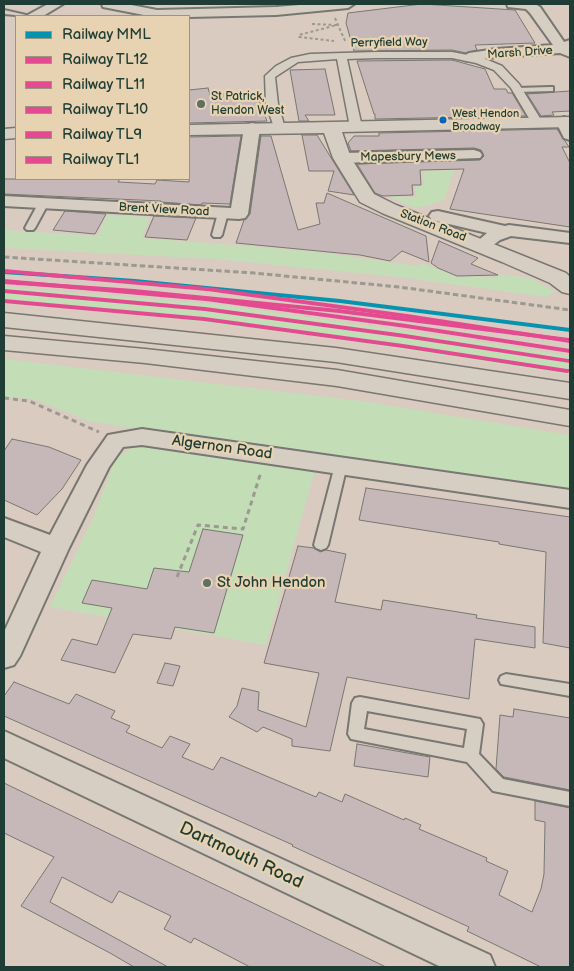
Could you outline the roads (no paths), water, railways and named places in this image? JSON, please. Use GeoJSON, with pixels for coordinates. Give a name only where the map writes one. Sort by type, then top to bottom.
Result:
{"type":"FeatureCollection","features":[{"type":"Feature","properties":{"kind":"main road"},"geometry":{"type":"LineString","coordinates":[[190,130],[356,128],[537,122],[568,126]]}},
{"type":"Feature","properties":{"kind":"main road","name":"Station Road"},"geometry":{"type":"LineString","coordinates":[[331,128],[342,158],[368,198],[389,209],[536,268],[570,287]]}},
{"type":"Feature","properties":{"kind":"main road"},"geometry":{"type":"LineString","coordinates":[[4,320],[336,355],[570,391]]}},
{"type":"Feature","properties":{"kind":"main road"},"geometry":{"type":"LineString","coordinates":[[4,343],[145,356],[337,378],[570,418]]}},
{"type":"Feature","properties":{"kind":"street"},"geometry":{"type":"LineString","coordinates":[[35,15],[57,4]]}},
{"type":"Feature","properties":{"kind":"street"},"geometry":{"type":"LineString","coordinates":[[108,4],[157,14],[191,14],[276,11],[348,4]]}},
{"type":"Feature","properties":{"kind":"street"},"geometry":{"type":"LineString","coordinates":[[513,4],[529,5],[567,49]]}},
{"type":"Feature","properties":{"kind":"street","name":"Marsh Drive"},"geometry":{"type":"LineString","coordinates":[[469,57],[496,53],[567,49]]}},
{"type":"Feature","properties":{"kind":"street","name":"Perryfield Way"},"geometry":{"type":"LineString","coordinates":[[279,128],[272,104],[270,76],[280,68],[300,59],[341,56],[439,54],[469,57],[498,68],[516,90],[537,122]]}},
{"type":"Feature","properties":{"kind":"street"},"geometry":{"type":"LineString","coordinates":[[341,56],[356,128]]}},
{"type":"Feature","properties":{"kind":"street","name":"Brent View Road"},"geometry":{"type":"LineString","coordinates":[[4,202],[239,214],[252,128]]}},
{"type":"Feature","properties":{"kind":"street","name":"Mapesbury Mews"},"geometry":{"type":"LineString","coordinates":[[342,158],[474,155]]}},
{"type":"Feature","properties":{"kind":"street"},"geometry":{"type":"LineString","coordinates":[[438,216],[504,231],[517,230],[570,238]]}},
{"type":"Feature","properties":{"kind":"street"},"geometry":{"type":"LineString","coordinates":[[482,245],[504,231]]}},
{"type":"Feature","properties":{"kind":"street","name":"Algernon Road"},"geometry":{"type":"LineString","coordinates":[[56,548],[99,466],[116,440],[142,437],[570,498]]}},
{"type":"Feature","properties":{"kind":"street"},"geometry":{"type":"LineString","coordinates":[[4,527],[56,548],[10,648],[4,657]]}},
{"type":"Feature","properties":{"kind":"street","name":"Dartmouth Road"},"geometry":{"type":"LineString","coordinates":[[4,744],[478,967]]}},
{"type":"Feature","properties":{"kind":"lane"},"geometry":{"type":"LineString","coordinates":[[4,12],[18,15]]}},
{"type":"Feature","properties":{"kind":"lane"},"geometry":{"type":"LineString","coordinates":[[4,19],[13,14]]}},
{"type":"Feature","properties":{"kind":"lane"},"geometry":{"type":"LineString","coordinates":[[516,90],[550,89]]}},
{"type":"Feature","properties":{"kind":"lane"},"geometry":{"type":"LineString","coordinates":[[30,228],[43,204]]}},
{"type":"Feature","properties":{"kind":"lane"},"geometry":{"type":"LineString","coordinates":[[216,235],[223,213]]}},
{"type":"Feature","properties":{"kind":"lane"},"geometry":{"type":"LineString","coordinates":[[321,545],[341,465]]}},
{"type":"Feature","properties":{"kind":"lane"},"geometry":{"type":"LineString","coordinates":[[506,680],[570,690]]}},
{"type":"Feature","properties":{"kind":"lane"},"geometry":{"type":"LineString","coordinates":[[471,756],[475,724],[360,702],[356,734],[471,756],[499,786],[570,799]]}},
{"type":"Feature","properties":{"kind":"railway"},"geometry":{"type":"LineString","coordinates":[[4,257],[254,273],[399,287],[570,310]]}},
{"type":"Feature","properties":{"kind":"rail line","name":"TL10"},"geometry":{"type":"LineString","coordinates":[[5,271],[207,289],[407,316],[570,341]]}},
{"type":"Feature","properties":{"kind":"rail line","name":"MML"},"geometry":{"type":"LineString","coordinates":[[4,272],[135,281],[340,301],[570,330]]}},
{"type":"Feature","properties":{"kind":"rail line","name":"TL12"},"geometry":{"type":"LineString","coordinates":[[4,281],[206,299],[406,326],[570,351]]}},
{"type":"Feature","properties":{"kind":"rail line","name":"TL1"},"geometry":{"type":"LineString","coordinates":[[4,282],[134,291],[339,311],[569,340]]}},
{"type":"Feature","properties":{"kind":"rail line","name":"TL11"},"geometry":{"type":"LineString","coordinates":[[4,291],[205,309],[405,336],[568,361]]}},
{"type":"Feature","properties":{"kind":"rail line","name":"TL9"},"geometry":{"type":"LineString","coordinates":[[4,301],[204,319],[567,371]]}},
{"type":"Feature","properties":{"kind":"place","name":"St Patrick, Hendon West"},"geometry":{"type":"Point","coordinates":[201,104]}},
{"type":"Feature","properties":{"kind":"place","name":"West Hendon Broadway"},"geometry":{"type":"Point","coordinates":[443,120]}},
{"type":"Feature","properties":{"kind":"place","name":"St John Hendon"},"geometry":{"type":"Point","coordinates":[207,583]}}]}
